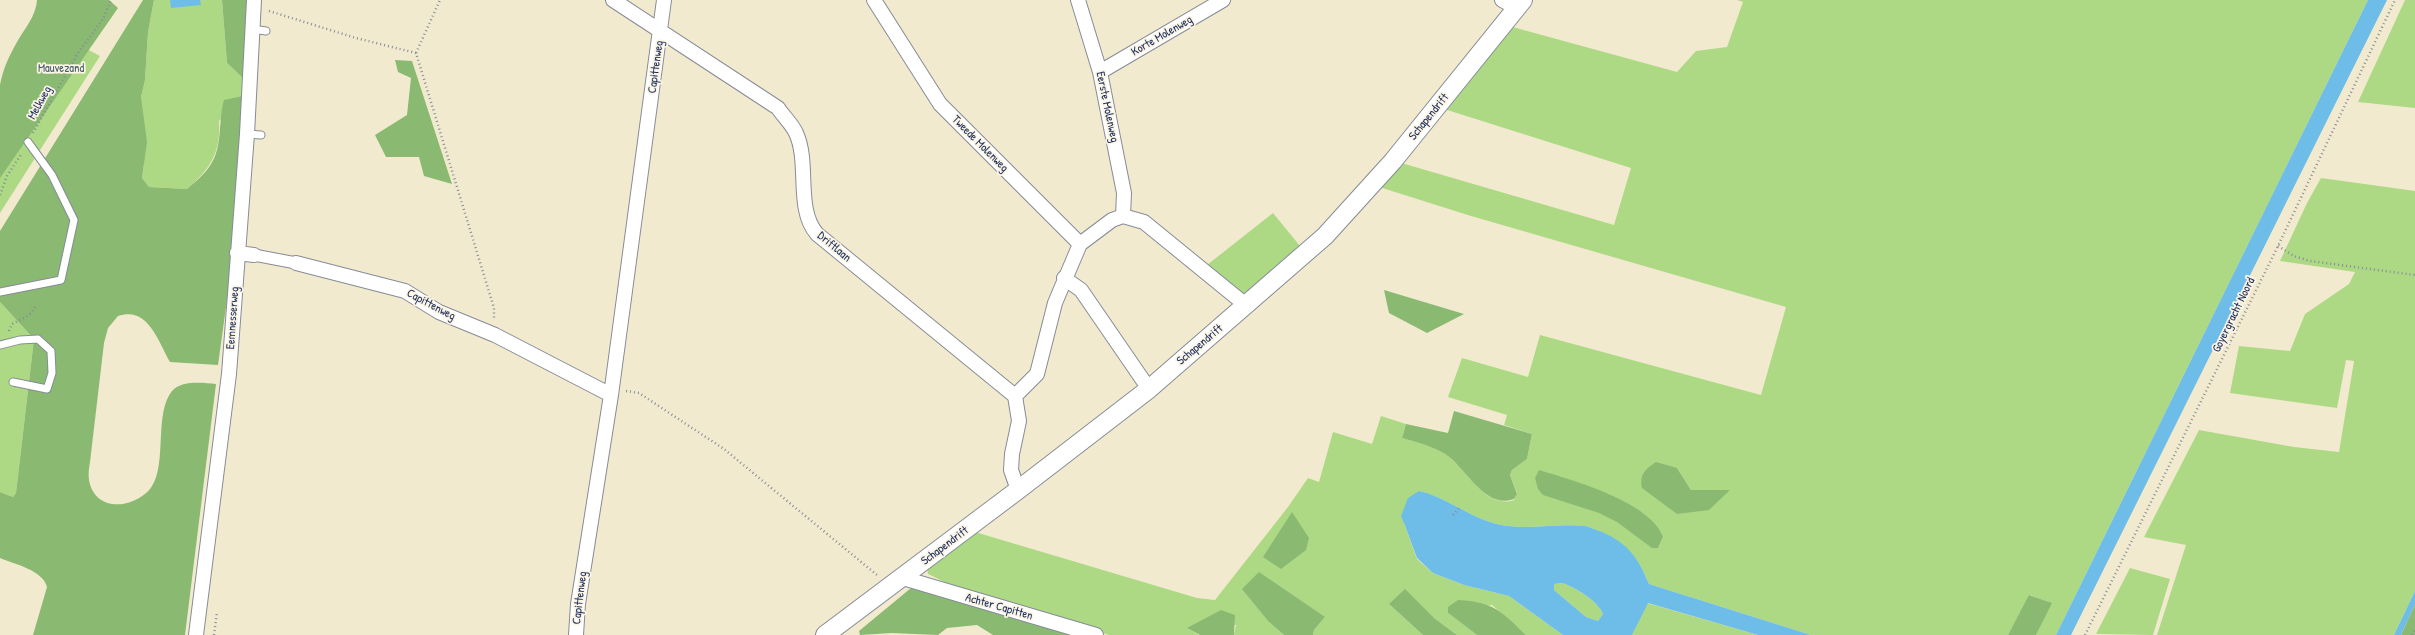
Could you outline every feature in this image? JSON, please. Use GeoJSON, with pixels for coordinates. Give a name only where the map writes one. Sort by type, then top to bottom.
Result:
{"type":"FeatureCollection","features":[{"type":"Feature","properties":{"kind":"street","name":"Driftlaan"},"geometry":{"type":"LineString","coordinates":[[613,0],[778,108],[796,133],[803,160],[809,225],[817,234],[1015,396]]}},
{"type":"Feature","properties":{"kind":"street","name":"Capittenweg"},"geometry":{"type":"LineString","coordinates":[[576,635],[578,604],[611,392],[664,0]]}},
{"type":"Feature","properties":{"kind":"street","name":"Tweede Molenweg"},"geometry":{"type":"LineString","coordinates":[[874,0],[940,104],[1080,244]]}},
{"type":"Feature","properties":{"kind":"street","name":"Eerste Molenweg"},"geometry":{"type":"LineString","coordinates":[[1078,0],[1100,72],[1124,193],[1123,216]]}},
{"type":"Feature","properties":{"kind":"street","name":"Korte Molenweg"},"geometry":{"type":"LineString","coordinates":[[1100,72],[1223,0]]}},
{"type":"Feature","properties":{"kind":"street","name":"Eemnesserweg"},"geometry":{"type":"LineString","coordinates":[[196,635],[229,374],[247,134],[259,30],[254,3]]}},
{"type":"Feature","properties":{"kind":"street","name":"Schapendrift"},"geometry":{"type":"LineString","coordinates":[[825,635],[898,582],[1149,389],[1247,306],[1325,236],[1393,161],[1514,3]]}},
{"type":"Feature","properties":{"kind":"street"},"geometry":{"type":"LineString","coordinates":[[1018,490],[1011,470],[1012,454],[1019,421],[1015,396],[1037,374],[1064,278],[1080,244],[1112,220],[1123,216],[1144,222],[1247,306]]}},
{"type":"Feature","properties":{"kind":"street","name":"Capittenweg"},"geometry":{"type":"LineString","coordinates":[[237,253],[296,262],[405,291],[439,312],[495,336],[611,392]]}},
{"type":"Feature","properties":{"kind":"street"},"geometry":{"type":"LineString","coordinates":[[1064,278],[1081,290],[1149,389]]}},
{"type":"Feature","properties":{"kind":"street","name":"Achter Capitten"},"geometry":{"type":"LineString","coordinates":[[898,582],[1096,635]]}},
{"type":"Feature","properties":{"kind":"lane"},"geometry":{"type":"LineString","coordinates":[[247,134],[261,135]]}},
{"type":"Feature","properties":{"kind":"lane"},"geometry":{"type":"LineString","coordinates":[[0,292],[61,280],[74,220],[52,175],[28,142]]}},
{"type":"Feature","properties":{"kind":"lane"},"geometry":{"type":"LineString","coordinates":[[2,345],[20,340],[38,339],[51,351],[52,373],[47,389],[13,382]]}},
{"type":"Feature","properties":{"kind":"path","name":"Melkweg"},"geometry":{"type":"LineString","coordinates":[[0,195],[7,176],[78,53],[103,19],[111,0]]}},
{"type":"Feature","properties":{"kind":"path"},"geometry":{"type":"LineString","coordinates":[[440,0],[416,53],[494,308],[495,336]]}},
{"type":"Feature","properties":{"kind":"path","name":"Goyergracht Noord"},"geometry":{"type":"LineString","coordinates":[[2085,635],[2278,246],[2395,0]]}},
{"type":"Feature","properties":{"kind":"path"},"geometry":{"type":"LineString","coordinates":[[254,3],[356,38],[416,53]]}},
{"type":"Feature","properties":{"kind":"path"},"geometry":{"type":"LineString","coordinates":[[2278,246],[2294,256],[2310,261],[2415,275]]}},
{"type":"Feature","properties":{"kind":"path"},"geometry":{"type":"LineString","coordinates":[[2,345],[12,324],[29,315],[37,305]]}},
{"type":"Feature","properties":{"kind":"path"},"geometry":{"type":"LineString","coordinates":[[611,392],[639,393],[724,449],[846,551],[898,582]]}},
{"type":"Feature","properties":{"kind":"path"},"geometry":{"type":"LineString","coordinates":[[1453,515],[1460,508]]}},
{"type":"Feature","properties":{"kind":"path"},"geometry":{"type":"LineString","coordinates":[[2412,635],[2415,630]]}},
{"type":"Feature","properties":{"kind":"green space"},"geometry":{"type":"Polygon","coordinates":[[[37,0],[109,0],[118,8],[0,178],[0,85],[11,52],[30,22],[35,11],[37,0]]]}},
{"type":"Feature","properties":{"kind":"green space"},"geometry":{"type":"Polygon","coordinates":[[[143,0],[154,0],[148,32],[145,80],[141,97],[147,142],[142,178],[149,187],[187,189],[200,178],[215,157],[219,141],[224,100],[243,96],[241,198],[218,365],[170,362],[151,327],[137,316],[128,314],[118,316],[108,328],[104,343],[89,468],[91,488],[100,499],[105,502],[119,504],[133,501],[141,497],[150,489],[156,476],[159,465],[163,412],[172,391],[181,385],[187,384],[216,384],[185,635],[33,635],[47,587],[40,576],[34,572],[0,558],[0,492],[13,497],[16,493],[34,339],[0,302],[0,231],[143,0]]]}},
{"type":"Feature","properties":{"kind":"green space"},"geometry":{"type":"Polygon","coordinates":[[[154,0],[222,0],[227,63],[243,78],[243,96],[219,121],[218,142],[212,160],[202,174],[187,189],[149,187],[142,178],[144,164],[141,97],[145,80],[148,32],[154,0]]]}},
{"type":"Feature","properties":{"kind":"green space"},"geometry":{"type":"Polygon","coordinates":[[[222,0],[249,0],[243,78],[227,63],[222,0]]]}},
{"type":"Feature","properties":{"kind":"green space"},"geometry":{"type":"Polygon","coordinates":[[[1737,0],[2368,0],[2056,635],[2036,635],[2051,603],[2030,595],[2008,635],[1811,635],[1649,584],[1636,559],[1625,547],[1610,536],[1591,528],[1573,525],[1519,527],[1497,524],[1486,521],[1439,498],[1419,491],[1404,523],[1417,559],[1433,573],[1464,585],[1509,596],[1563,635],[1526,635],[1492,605],[1448,613],[1477,635],[1457,635],[1434,618],[1389,604],[1423,635],[1313,635],[1314,630],[1325,617],[1269,622],[1284,635],[1234,635],[1236,625],[1187,628],[1199,635],[1109,635],[959,589],[928,574],[927,568],[975,532],[1197,598],[1215,600],[1288,507],[1308,478],[1319,482],[1333,432],[1372,444],[1381,416],[1406,424],[1402,438],[1430,446],[1445,454],[1453,460],[1476,486],[1494,499],[1503,501],[1514,500],[1517,493],[1510,475],[1512,470],[1527,459],[1532,434],[1504,425],[1507,415],[1448,397],[1462,358],[1528,377],[1540,335],[1761,395],[1786,307],[1471,216],[1376,186],[1398,162],[1614,225],[1631,168],[1444,109],[1509,26],[1677,72],[1696,51],[1727,47],[1743,2],[1737,0]],[[1677,468],[1663,504],[1730,490],[1691,490],[1677,468]],[[1544,495],[1572,502],[1599,512],[1658,548],[1663,537],[1649,518],[1544,495]]]}},
{"type":"Feature","properties":{"kind":"green space"},"geometry":{"type":"Polygon","coordinates":[[[2405,0],[2415,0],[2415,108],[2358,102],[2405,0]]]}},
{"type":"Feature","properties":{"kind":"green space","name":"Mauvezand"},"geometry":{"type":"Polygon","coordinates":[[[53,31],[100,56],[0,213],[0,116],[53,31]]]}},
{"type":"Feature","properties":{"kind":"green space"},"geometry":{"type":"Polygon","coordinates":[[[395,60],[412,61],[452,184],[424,176],[419,157],[386,157],[375,135],[407,115],[411,78],[398,72],[395,60]]]}},
{"type":"Feature","properties":{"kind":"green space"},"geometry":{"type":"Polygon","coordinates":[[[2321,178],[2415,191],[2415,591],[2394,635],[2157,635],[2186,545],[2144,537],[2199,430],[2294,447],[2339,452],[2354,361],[2346,360],[2337,408],[2230,393],[2239,346],[2290,351],[2305,314],[2349,284],[2355,272],[2280,261],[2307,203],[2321,178]]]}},
{"type":"Feature","properties":{"kind":"green space"},"geometry":{"type":"Polygon","coordinates":[[[1273,213],[1300,246],[1251,292],[1238,294],[1207,265],[1273,213]]]}},
{"type":"Feature","properties":{"kind":"green space"},"geometry":{"type":"Polygon","coordinates":[[[1384,290],[1464,314],[1427,333],[1389,313],[1384,290]]]}},
{"type":"Feature","properties":{"kind":"green space"},"geometry":{"type":"Polygon","coordinates":[[[0,302],[34,339],[16,493],[13,497],[0,492],[0,302]]]}},
{"type":"Feature","properties":{"kind":"green space"},"geometry":{"type":"Polygon","coordinates":[[[1454,411],[1532,434],[1527,459],[1512,470],[1510,475],[1517,494],[1514,499],[1503,501],[1494,498],[1476,486],[1453,460],[1445,454],[1429,446],[1402,438],[1406,424],[1448,433],[1454,411]]]}},
{"type":"Feature","properties":{"kind":"green space"},"geometry":{"type":"Polygon","coordinates":[[[1656,462],[1677,468],[1691,490],[1730,490],[1709,510],[1677,514],[1642,488],[1642,475],[1656,462]]]}},
{"type":"Feature","properties":{"kind":"green space"},"geometry":{"type":"Polygon","coordinates":[[[1539,470],[1590,486],[1627,503],[1643,513],[1656,524],[1663,537],[1658,548],[1652,548],[1617,522],[1599,513],[1543,495],[1538,489],[1535,478],[1539,470]]]}},
{"type":"Feature","properties":{"kind":"green space"},"geometry":{"type":"Polygon","coordinates":[[[1292,512],[1309,538],[1306,550],[1281,569],[1263,557],[1292,512]]]}},
{"type":"Feature","properties":{"kind":"green space"},"geometry":{"type":"Polygon","coordinates":[[[2130,568],[2170,579],[2153,635],[2096,634],[2130,568]]]}},
{"type":"Feature","properties":{"kind":"green space"},"geometry":{"type":"Polygon","coordinates":[[[1259,572],[1325,617],[1314,630],[1313,635],[1284,635],[1269,622],[1242,589],[1259,572]]]}},
{"type":"Feature","properties":{"kind":"green space"},"geometry":{"type":"Polygon","coordinates":[[[1562,583],[1579,591],[1596,604],[1603,614],[1598,621],[1586,617],[1554,590],[1554,584],[1562,583]]]}},
{"type":"Feature","properties":{"kind":"green space"},"geometry":{"type":"Polygon","coordinates":[[[911,588],[1077,635],[993,635],[977,625],[947,628],[938,635],[892,633],[860,635],[859,631],[911,588]]]}},
{"type":"Feature","properties":{"kind":"green space"},"geometry":{"type":"Polygon","coordinates":[[[1405,589],[1434,618],[1457,635],[1423,635],[1389,604],[1405,589]]]}},
{"type":"Feature","properties":{"kind":"green space"},"geometry":{"type":"Polygon","coordinates":[[[2029,595],[2052,603],[2036,635],[2008,635],[2029,595]]]}},
{"type":"Feature","properties":{"kind":"green space"},"geometry":{"type":"Polygon","coordinates":[[[1458,600],[1480,603],[1496,609],[1526,635],[1477,635],[1448,613],[1448,607],[1458,600]]]}},
{"type":"Feature","properties":{"kind":"green space"},"geometry":{"type":"Polygon","coordinates":[[[1647,603],[1758,635],[1632,635],[1647,603]]]}},
{"type":"Feature","properties":{"kind":"green space"},"geometry":{"type":"Polygon","coordinates":[[[2415,604],[2415,635],[2401,635],[2415,604]]]}},
{"type":"Feature","properties":{"kind":"green space"},"geometry":{"type":"Polygon","coordinates":[[[1221,610],[1235,615],[1234,635],[1200,635],[1187,628],[1221,610]]]}},
{"type":"Feature","properties":{"kind":"water"},"geometry":{"type":"Polygon","coordinates":[[[170,0],[200,0],[201,5],[171,8],[170,0]]]}},
{"type":"Feature","properties":{"kind":"water"},"geometry":{"type":"Polygon","coordinates":[[[2368,0],[2387,0],[2071,635],[2056,635],[2368,0]]]}},
{"type":"Feature","properties":{"kind":"water"},"geometry":{"type":"Polygon","coordinates":[[[1419,491],[1439,498],[1486,521],[1508,526],[1530,527],[1574,525],[1589,527],[1602,532],[1626,547],[1641,567],[1649,584],[1811,635],[1758,635],[1648,603],[1632,635],[1563,635],[1509,596],[1464,585],[1433,573],[1417,558],[1401,516],[1408,498],[1419,491]],[[1562,583],[1554,584],[1554,590],[1586,617],[1598,621],[1603,614],[1596,604],[1586,595],[1562,583]]]}},
{"type":"Feature","properties":{"kind":"water"},"geometry":{"type":"Polygon","coordinates":[[[2415,591],[2415,604],[2401,635],[2394,635],[2415,591]]]}}]}
